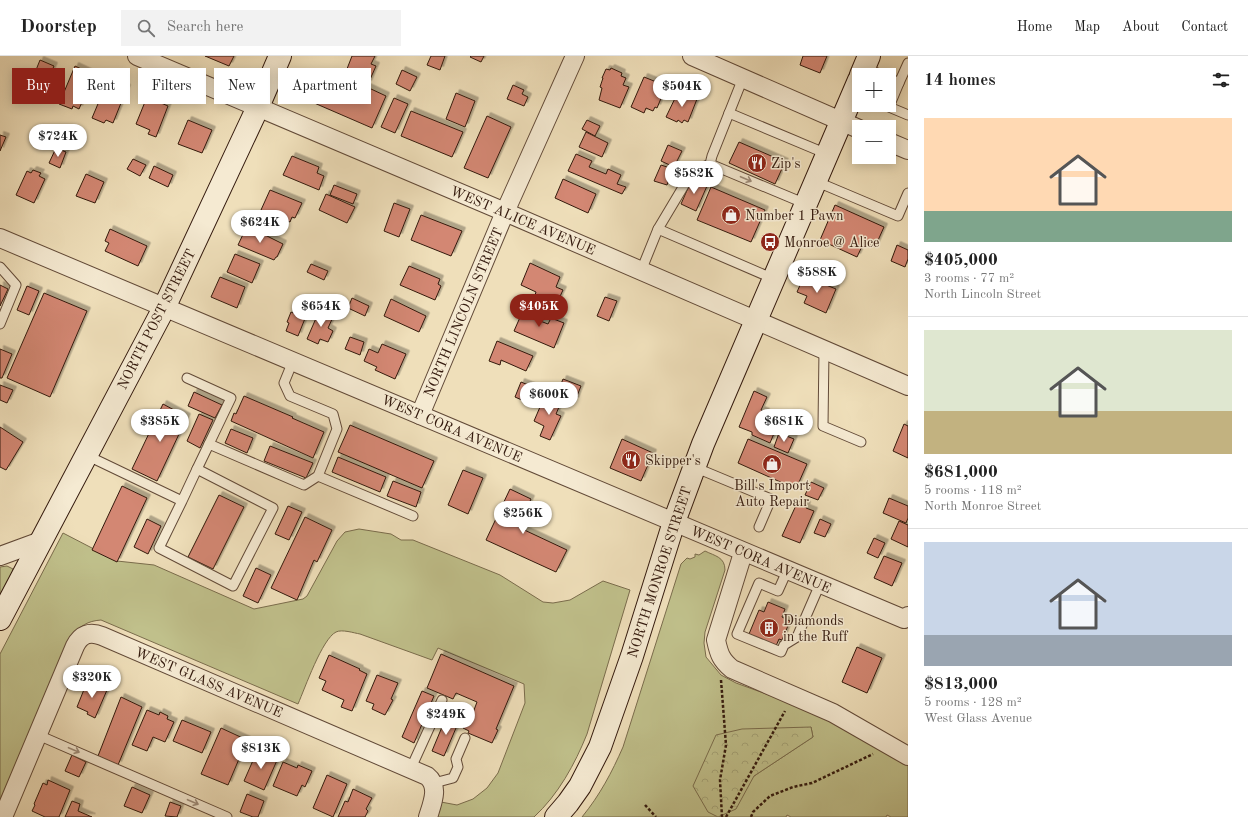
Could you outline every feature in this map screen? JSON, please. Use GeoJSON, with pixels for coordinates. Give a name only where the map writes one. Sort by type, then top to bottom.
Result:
{"type":"FeatureCollection","features":[{"type":"Feature","properties":{"kind":"main road","name":"NORTH POST STREET"},"geometry":{"type":"LineString","coordinates":[[0,619],[164,308],[258,107],[280,56]]}},
{"type":"Feature","properties":{"kind":"main road","name":"NORTH MONROE STREET"},"geometry":{"type":"LineString","coordinates":[[556,817],[580,786],[600,747],[632,656],[674,522],[694,467],[827,154],[850,125],[854,112]]}},
{"type":"Feature","properties":{"kind":"street","name":"WEST ALICE AVENUE"},"geometry":{"type":"LineString","coordinates":[[137,56],[505,212],[908,386]]}},
{"type":"Feature","properties":{"kind":"street","name":"NORTH LINCOLN STREET"},"geometry":{"type":"LineString","coordinates":[[420,414],[505,212],[575,56]]}},
{"type":"Feature","properties":{"kind":"street"},"geometry":{"type":"LineString","coordinates":[[692,56],[714,60],[744,78],[850,125]]}},
{"type":"Feature","properties":{"kind":"street"},"geometry":{"type":"LineString","coordinates":[[896,145],[908,150]]}},
{"type":"Feature","properties":{"kind":"street","name":"WEST CORA AVENUE"},"geometry":{"type":"LineString","coordinates":[[1,242],[420,414],[787,571],[906,618]]}},
{"type":"Feature","properties":{"kind":"street"},"geometry":{"type":"LineString","coordinates":[[0,556],[41,541]]}},
{"type":"Feature","properties":{"kind":"street"},"geometry":{"type":"LineString","coordinates":[[743,552],[716,640],[724,662],[732,669],[833,713],[908,756]]}},
{"type":"Feature","properties":{"kind":"street","name":"WEST GLASS AVENUE"},"geometry":{"type":"LineString","coordinates":[[38,735],[77,642],[82,637],[90,633],[102,636],[411,768],[428,776],[434,783]]}},
{"type":"Feature","properties":{"kind":"street"},"geometry":{"type":"LineString","coordinates":[[3,817],[38,735]]}},
{"type":"Feature","properties":{"kind":"street"},"geometry":{"type":"LineString","coordinates":[[428,817],[434,792],[434,783]]}},
{"type":"Feature","properties":{"kind":"lane"},"geometry":{"type":"LineString","coordinates":[[908,63],[889,107],[908,115]]}},
{"type":"Feature","properties":{"kind":"lane"},"geometry":{"type":"LineString","coordinates":[[710,164],[744,78]]}},
{"type":"Feature","properties":{"kind":"lane"},"geometry":{"type":"LineString","coordinates":[[730,113],[827,154]]}},
{"type":"Feature","properties":{"kind":"lane"},"geometry":{"type":"LineString","coordinates":[[641,271],[658,229],[692,172],[710,164],[806,204]]}},
{"type":"Feature","properties":{"kind":"lane"},"geometry":{"type":"LineString","coordinates":[[815,181],[898,216],[908,193]]}},
{"type":"Feature","properties":{"kind":"lane"},"geometry":{"type":"LineString","coordinates":[[658,229],[774,279]]}},
{"type":"Feature","properties":{"kind":"lane"},"geometry":{"type":"LineString","coordinates":[[0,267],[16,285],[0,324]]}},
{"type":"Feature","properties":{"kind":"lane"},"geometry":{"type":"LineString","coordinates":[[824,350],[823,426],[861,442]]}},
{"type":"Feature","properties":{"kind":"lane"},"geometry":{"type":"LineString","coordinates":[[209,444],[304,485],[318,476],[337,429],[333,414],[290,396],[284,383],[293,362]]}},
{"type":"Feature","properties":{"kind":"lane"},"geometry":{"type":"LineString","coordinates":[[186,378],[231,398],[159,548],[233,586],[273,508],[197,469]]}},
{"type":"Feature","properties":{"kind":"lane"},"geometry":{"type":"LineString","coordinates":[[86,455],[182,501]]}},
{"type":"Feature","properties":{"kind":"lane"},"geometry":{"type":"LineString","coordinates":[[694,467],[771,499],[759,527]]}},
{"type":"Feature","properties":{"kind":"lane"},"geometry":{"type":"LineString","coordinates":[[318,476],[413,516]]}},
{"type":"Feature","properties":{"kind":"lane"},"geometry":{"type":"LineString","coordinates":[[787,571],[778,592],[759,583],[737,634],[781,652],[784,645],[797,636],[820,584]]}},
{"type":"Feature","properties":{"kind":"lane"},"geometry":{"type":"LineString","coordinates":[[411,768],[442,700]]}},
{"type":"Feature","properties":{"kind":"lane"},"geometry":{"type":"LineString","coordinates":[[38,735],[227,817]]}},
{"type":"Feature","properties":{"kind":"lane"},"geometry":{"type":"LineString","coordinates":[[434,783],[453,778],[458,768],[456,759],[465,738]]}},
{"type":"Feature","properties":{"kind":"path"},"geometry":{"type":"LineString","coordinates":[[720,676],[726,745],[720,780],[722,817]]}},
{"type":"Feature","properties":{"kind":"path"},"geometry":{"type":"LineString","coordinates":[[726,817],[788,705]]}},
{"type":"Feature","properties":{"kind":"path"},"geometry":{"type":"LineString","coordinates":[[751,817],[770,796],[793,787],[812,783],[874,754]]}},
{"type":"Feature","properties":{"kind":"path"},"geometry":{"type":"LineString","coordinates":[[645,805],[656,817]]}},
{"type":"Feature","properties":{"kind":"green space"},"geometry":{"type":"Polygon","coordinates":[[[359,529],[391,534],[401,540],[413,540],[500,575],[543,602],[553,603],[570,600],[603,581],[630,590],[587,734],[571,768],[558,789],[534,817],[437,817],[441,802],[457,805],[473,799],[487,788],[498,773],[525,703],[524,684],[438,648],[432,660],[360,634],[339,631],[331,636],[325,644],[314,665],[298,704],[101,620],[85,624],[72,635],[0,807],[0,654],[63,533],[117,561],[154,565],[254,609],[303,599],[307,596],[337,541],[345,532],[359,529]]]}},
{"type":"Feature","properties":{"kind":"green space"},"geometry":{"type":"Polygon","coordinates":[[[705,551],[719,558],[725,566],[705,632],[704,643],[706,657],[721,675],[736,683],[791,703],[832,722],[908,764],[908,817],[891,817],[887,815],[886,817],[791,817],[787,815],[786,817],[582,817],[605,783],[623,747],[681,564],[687,558],[690,559],[695,557],[695,554],[699,555],[705,551]],[[811,727],[754,776],[813,737],[811,727]]]}},
{"type":"Feature","properties":{"kind":"green space"},"geometry":{"type":"Polygon","coordinates":[[[7,566],[13,569],[11,581],[0,602],[0,567],[7,566]]]}},
{"type":"Feature","properties":{"kind":"green space"},"geometry":{"type":"Polygon","coordinates":[[[811,727],[813,737],[754,776],[736,809],[718,817],[708,812],[693,786],[716,735],[742,729],[811,727]]]}},
{"type":"Feature","properties":{"kind":"building"},"geometry":{"type":"Polygon","coordinates":[[[205,56],[234,56],[229,66],[205,56]]]}},
{"type":"Feature","properties":{"kind":"building"},"geometry":{"type":"Polygon","coordinates":[[[352,56],[375,56],[371,64],[376,66],[371,77],[371,68],[347,68],[352,56]]]}},
{"type":"Feature","properties":{"kind":"building"},"geometry":{"type":"Polygon","coordinates":[[[431,56],[445,56],[440,70],[427,65],[431,56]]]}},
{"type":"Feature","properties":{"kind":"building"},"geometry":{"type":"Polygon","coordinates":[[[484,56],[481,62],[470,57],[484,56]]]}},
{"type":"Feature","properties":{"kind":"building"},"geometry":{"type":"Polygon","coordinates":[[[803,56],[827,56],[820,73],[800,65],[803,56]]]}},
{"type":"Feature","properties":{"kind":"building"},"geometry":{"type":"Polygon","coordinates":[[[40,60],[54,66],[53,68],[37,68],[40,60]]]}},
{"type":"Feature","properties":{"kind":"building"},"geometry":{"type":"Polygon","coordinates":[[[611,68],[622,73],[621,76],[626,78],[623,85],[629,87],[620,108],[599,100],[602,88],[600,87],[602,78],[606,69],[610,70],[611,68]]]}},
{"type":"Feature","properties":{"kind":"building"},"geometry":{"type":"Polygon","coordinates":[[[402,70],[417,77],[410,91],[396,84],[402,70]]]}},
{"type":"Feature","properties":{"kind":"building"},"geometry":{"type":"Polygon","coordinates":[[[73,71],[73,104],[81,104],[79,109],[73,106],[72,109],[59,104],[65,104],[65,90],[73,71]]]}},
{"type":"Feature","properties":{"kind":"building"},"geometry":{"type":"Polygon","coordinates":[[[644,77],[664,85],[660,95],[662,96],[657,108],[655,107],[653,111],[646,108],[644,113],[631,107],[644,77]]]}},
{"type":"Feature","properties":{"kind":"building"},"geometry":{"type":"Polygon","coordinates":[[[513,85],[524,90],[522,94],[528,97],[524,106],[507,99],[513,85]]]}},
{"type":"Feature","properties":{"kind":"building"},"geometry":{"type":"Polygon","coordinates":[[[371,89],[386,96],[372,128],[317,104],[371,104],[371,89]]]}},
{"type":"Feature","properties":{"kind":"building"},"geometry":{"type":"Polygon","coordinates":[[[679,90],[697,99],[688,122],[684,120],[682,123],[678,120],[677,122],[666,117],[679,90]]]}},
{"type":"Feature","properties":{"kind":"building"},"geometry":{"type":"Polygon","coordinates":[[[456,93],[475,101],[465,127],[446,119],[456,93]]]}},
{"type":"Feature","properties":{"kind":"building"},"geometry":{"type":"Polygon","coordinates":[[[394,98],[408,104],[395,133],[381,127],[394,98]]]}},
{"type":"Feature","properties":{"kind":"building"},"geometry":{"type":"Polygon","coordinates":[[[98,104],[121,104],[113,123],[106,120],[104,123],[92,118],[98,104]]]}},
{"type":"Feature","properties":{"kind":"building"},"geometry":{"type":"Polygon","coordinates":[[[144,104],[163,104],[168,106],[156,137],[148,134],[150,130],[136,124],[144,104]]]}},
{"type":"Feature","properties":{"kind":"building"},"geometry":{"type":"Polygon","coordinates":[[[411,111],[463,132],[452,157],[401,136],[411,111]]]}},
{"type":"Feature","properties":{"kind":"building"},"geometry":{"type":"Polygon","coordinates":[[[487,116],[511,127],[488,178],[464,168],[487,116]]]}},
{"type":"Feature","properties":{"kind":"building"},"geometry":{"type":"Polygon","coordinates":[[[188,120],[212,130],[202,153],[178,144],[188,120]]]}},
{"type":"Feature","properties":{"kind":"building"},"geometry":{"type":"Polygon","coordinates":[[[587,120],[600,126],[595,136],[582,129],[587,120]]]}},
{"type":"Feature","properties":{"kind":"building"},"geometry":{"type":"Polygon","coordinates":[[[586,132],[608,143],[602,157],[579,147],[586,132]]]}},
{"type":"Feature","properties":{"kind":"building"},"geometry":{"type":"Polygon","coordinates":[[[0,135],[6,137],[0,151],[0,135]]]}},
{"type":"Feature","properties":{"kind":"building","name":"Zip's"},"geometry":{"type":"Polygon","coordinates":[[[739,142],[785,162],[775,184],[729,163],[739,142]]]}},
{"type":"Feature","properties":{"kind":"building"},"geometry":{"type":"Polygon","coordinates":[[[668,145],[682,151],[674,167],[661,161],[668,145]]]}},
{"type":"Feature","properties":{"kind":"building"},"geometry":{"type":"Polygon","coordinates":[[[56,148],[66,152],[60,168],[49,163],[56,148]]]}},
{"type":"Feature","properties":{"kind":"building"},"geometry":{"type":"Polygon","coordinates":[[[576,154],[592,161],[589,167],[606,174],[608,169],[621,175],[617,184],[626,187],[622,194],[568,171],[576,154]]]}},
{"type":"Feature","properties":{"kind":"building"},"geometry":{"type":"Polygon","coordinates":[[[292,156],[319,167],[317,173],[324,176],[319,190],[283,175],[292,156]]]}},
{"type":"Feature","properties":{"kind":"building"},"geometry":{"type":"Polygon","coordinates":[[[133,159],[146,165],[140,176],[127,169],[133,159]]]}},
{"type":"Feature","properties":{"kind":"building"},"geometry":{"type":"Polygon","coordinates":[[[661,165],[673,169],[667,185],[654,181],[661,165]]]}},
{"type":"Feature","properties":{"kind":"building"},"geometry":{"type":"Polygon","coordinates":[[[154,166],[173,175],[168,187],[149,178],[154,166]]]}},
{"type":"Feature","properties":{"kind":"building"},"geometry":{"type":"Polygon","coordinates":[[[33,170],[41,173],[39,176],[45,179],[34,203],[16,195],[27,171],[31,173],[33,170]]]}},
{"type":"Feature","properties":{"kind":"building"},"geometry":{"type":"Polygon","coordinates":[[[86,174],[104,182],[95,203],[76,196],[86,174]]]}},
{"type":"Feature","properties":{"kind":"building"},"geometry":{"type":"Polygon","coordinates":[[[563,179],[596,194],[588,213],[555,198],[563,179]]]}},
{"type":"Feature","properties":{"kind":"building"},"geometry":{"type":"Polygon","coordinates":[[[692,179],[707,186],[696,211],[681,204],[692,179]]]}},
{"type":"Feature","properties":{"kind":"building"},"geometry":{"type":"Polygon","coordinates":[[[334,185],[357,194],[353,204],[330,195],[334,185]]]}},
{"type":"Feature","properties":{"kind":"building","name":"Number 1 Pawn"},"geometry":{"type":"Polygon","coordinates":[[[711,187],[765,210],[751,242],[697,220],[711,187]]]}},
{"type":"Feature","properties":{"kind":"building"},"geometry":{"type":"Polygon","coordinates":[[[270,190],[302,203],[295,218],[292,217],[290,222],[261,210],[270,190]]]}},
{"type":"Feature","properties":{"kind":"building"},"geometry":{"type":"Polygon","coordinates":[[[326,194],[355,207],[347,223],[319,210],[326,194]]]}},
{"type":"Feature","properties":{"kind":"building"},"geometry":{"type":"Polygon","coordinates":[[[394,203],[410,209],[399,237],[384,231],[394,203]]]}},
{"type":"Feature","properties":{"kind":"building"},"geometry":{"type":"Polygon","coordinates":[[[835,205],[884,227],[875,247],[864,242],[857,257],[820,240],[835,205]]]}},
{"type":"Feature","properties":{"kind":"building"},"geometry":{"type":"Polygon","coordinates":[[[421,215],[462,231],[451,256],[411,240],[421,215]]]}},
{"type":"Feature","properties":{"kind":"building"},"geometry":{"type":"Polygon","coordinates":[[[247,226],[283,244],[274,260],[238,245],[247,226]]]}},
{"type":"Feature","properties":{"kind":"building"},"geometry":{"type":"Polygon","coordinates":[[[110,229],[147,246],[138,266],[105,251],[109,243],[105,241],[110,229]]]}},
{"type":"Feature","properties":{"kind":"building"},"geometry":{"type":"Polygon","coordinates":[[[897,245],[908,250],[908,259],[905,267],[891,261],[897,245]]]}},
{"type":"Feature","properties":{"kind":"building"},"geometry":{"type":"Polygon","coordinates":[[[235,254],[260,264],[252,283],[227,272],[235,254]]]}},
{"type":"Feature","properties":{"kind":"building"},"geometry":{"type":"Polygon","coordinates":[[[530,263],[560,277],[556,287],[563,290],[556,305],[535,295],[536,292],[521,285],[530,263]]]}},
{"type":"Feature","properties":{"kind":"building"},"geometry":{"type":"Polygon","coordinates":[[[311,264],[328,271],[324,280],[307,272],[311,264]]]}},
{"type":"Feature","properties":{"kind":"building"},"geometry":{"type":"Polygon","coordinates":[[[409,266],[440,279],[438,284],[441,286],[435,300],[400,285],[409,266]]]}},
{"type":"Feature","properties":{"kind":"building"},"geometry":{"type":"Polygon","coordinates":[[[804,276],[836,289],[826,313],[804,303],[807,296],[797,292],[804,276]]]}},
{"type":"Feature","properties":{"kind":"building"},"geometry":{"type":"Polygon","coordinates":[[[220,277],[245,287],[237,308],[211,297],[220,277]]]}},
{"type":"Feature","properties":{"kind":"building"},"geometry":{"type":"Polygon","coordinates":[[[0,285],[8,289],[0,306],[0,285]]]}},
{"type":"Feature","properties":{"kind":"building"},"geometry":{"type":"Polygon","coordinates":[[[27,286],[39,291],[29,315],[17,310],[27,286]]]}},
{"type":"Feature","properties":{"kind":"building"},"geometry":{"type":"Polygon","coordinates":[[[44,293],[87,311],[50,397],[7,378],[44,293]]]}},
{"type":"Feature","properties":{"kind":"building"},"geometry":{"type":"Polygon","coordinates":[[[605,297],[617,301],[609,321],[597,316],[605,297]]]}},
{"type":"Feature","properties":{"kind":"building"},"geometry":{"type":"Polygon","coordinates":[[[352,298],[369,306],[365,316],[348,308],[352,298]]]}},
{"type":"Feature","properties":{"kind":"building"},"geometry":{"type":"Polygon","coordinates":[[[391,299],[426,316],[419,332],[384,316],[391,299]]]}},
{"type":"Feature","properties":{"kind":"building"},"geometry":{"type":"Polygon","coordinates":[[[525,306],[538,312],[535,319],[548,324],[551,318],[564,323],[554,348],[514,331],[525,306]]]}},
{"type":"Feature","properties":{"kind":"building"},"geometry":{"type":"Polygon","coordinates":[[[295,309],[302,312],[301,314],[306,316],[298,336],[286,331],[289,323],[287,322],[291,312],[293,313],[295,309]]]}},
{"type":"Feature","properties":{"kind":"building"},"geometry":{"type":"Polygon","coordinates":[[[320,309],[334,315],[328,328],[333,331],[328,342],[320,339],[318,344],[307,339],[320,309]]]}},
{"type":"Feature","properties":{"kind":"building"},"geometry":{"type":"Polygon","coordinates":[[[350,337],[364,342],[360,355],[345,349],[350,337]]]}},
{"type":"Feature","properties":{"kind":"building"},"geometry":{"type":"Polygon","coordinates":[[[497,341],[533,356],[526,371],[501,360],[500,365],[489,361],[497,341]]]}},
{"type":"Feature","properties":{"kind":"building"},"geometry":{"type":"Polygon","coordinates":[[[382,344],[406,354],[395,379],[375,370],[377,367],[364,361],[369,349],[378,353],[382,344]]]}},
{"type":"Feature","properties":{"kind":"building"},"geometry":{"type":"Polygon","coordinates":[[[0,349],[12,354],[2,378],[0,378],[0,349]]]}},
{"type":"Feature","properties":{"kind":"building"},"geometry":{"type":"Polygon","coordinates":[[[563,379],[581,386],[575,401],[557,394],[563,379]]]}},
{"type":"Feature","properties":{"kind":"building"},"geometry":{"type":"Polygon","coordinates":[[[521,382],[538,389],[531,404],[515,397],[521,382]]]}},
{"type":"Feature","properties":{"kind":"building"},"geometry":{"type":"Polygon","coordinates":[[[0,385],[13,390],[7,403],[0,400],[0,385]]]}},
{"type":"Feature","properties":{"kind":"building"},"geometry":{"type":"Polygon","coordinates":[[[754,391],[767,397],[761,410],[766,412],[761,425],[775,431],[770,443],[752,435],[752,432],[739,427],[754,391]]]}},
{"type":"Feature","properties":{"kind":"building"},"geometry":{"type":"Polygon","coordinates":[[[194,392],[222,405],[215,418],[188,406],[194,392]]]}},
{"type":"Feature","properties":{"kind":"building"},"geometry":{"type":"Polygon","coordinates":[[[546,393],[562,400],[556,414],[561,416],[550,440],[540,436],[544,426],[534,421],[546,393]]]}},
{"type":"Feature","properties":{"kind":"building"},"geometry":{"type":"Polygon","coordinates":[[[244,396],[324,432],[313,458],[231,421],[234,413],[236,414],[244,396]]]}},
{"type":"Feature","properties":{"kind":"building"},"geometry":{"type":"Polygon","coordinates":[[[163,404],[187,417],[157,481],[132,469],[163,404]]]}},
{"type":"Feature","properties":{"kind":"building"},"geometry":{"type":"Polygon","coordinates":[[[199,414],[213,420],[200,448],[187,441],[199,414]]]}},
{"type":"Feature","properties":{"kind":"building"},"geometry":{"type":"Polygon","coordinates":[[[904,424],[908,426],[908,458],[893,451],[904,424]]]}},
{"type":"Feature","properties":{"kind":"building"},"geometry":{"type":"Polygon","coordinates":[[[350,425],[434,461],[422,488],[338,452],[350,425]]]}},
{"type":"Feature","properties":{"kind":"building"},"geometry":{"type":"Polygon","coordinates":[[[0,427],[23,442],[6,470],[0,467],[0,427]]]}},
{"type":"Feature","properties":{"kind":"building"},"geometry":{"type":"Polygon","coordinates":[[[231,429],[253,438],[247,453],[225,443],[231,429]]]}},
{"type":"Feature","properties":{"kind":"building"},"geometry":{"type":"Polygon","coordinates":[[[779,433],[794,439],[788,453],[774,447],[779,433]]]}},
{"type":"Feature","properties":{"kind":"building","name":"Skipper's"},"geometry":{"type":"Polygon","coordinates":[[[622,439],[653,453],[641,481],[610,468],[622,439]]]}},
{"type":"Feature","properties":{"kind":"building","name":"Bill's Import Auto Repair"},"geometry":{"type":"Polygon","coordinates":[[[748,439],[807,464],[796,489],[738,463],[748,439]]]}},
{"type":"Feature","properties":{"kind":"building"},"geometry":{"type":"Polygon","coordinates":[[[270,446],[313,463],[306,478],[264,461],[270,446]]]}},
{"type":"Feature","properties":{"kind":"building"},"geometry":{"type":"Polygon","coordinates":[[[338,457],[386,477],[380,492],[332,472],[338,457]]]}},
{"type":"Feature","properties":{"kind":"building"},"geometry":{"type":"Polygon","coordinates":[[[463,470],[483,478],[468,514],[448,505],[463,470]]]}},
{"type":"Feature","properties":{"kind":"building"},"geometry":{"type":"Polygon","coordinates":[[[393,481],[421,492],[416,507],[387,496],[393,481]]]}},
{"type":"Feature","properties":{"kind":"building"},"geometry":{"type":"Polygon","coordinates":[[[811,482],[824,488],[818,500],[805,495],[811,482]]]}},
{"type":"Feature","properties":{"kind":"building"},"geometry":{"type":"Polygon","coordinates":[[[122,486],[147,498],[117,562],[92,550],[122,486]]]}},
{"type":"Feature","properties":{"kind":"building"},"geometry":{"type":"Polygon","coordinates":[[[510,489],[531,499],[518,527],[567,550],[556,572],[486,540],[510,489]]]}},
{"type":"Feature","properties":{"kind":"building"},"geometry":{"type":"Polygon","coordinates":[[[219,495],[244,507],[213,569],[188,557],[219,495]]]}},
{"type":"Feature","properties":{"kind":"building"},"geometry":{"type":"Polygon","coordinates":[[[889,498],[908,506],[908,518],[906,523],[883,513],[889,498]]]}},
{"type":"Feature","properties":{"kind":"building"},"geometry":{"type":"Polygon","coordinates":[[[798,501],[807,505],[806,508],[814,511],[800,543],[782,536],[798,501]]]}},
{"type":"Feature","properties":{"kind":"building"},"geometry":{"type":"Polygon","coordinates":[[[288,506],[302,512],[289,540],[275,534],[288,506]]]}},
{"type":"Feature","properties":{"kind":"building"},"geometry":{"type":"Polygon","coordinates":[[[305,517],[332,530],[317,562],[314,560],[297,600],[271,588],[305,517]]]}},
{"type":"Feature","properties":{"kind":"building"},"geometry":{"type":"Polygon","coordinates":[[[147,519],[161,526],[148,554],[134,547],[147,519]]]}},
{"type":"Feature","properties":{"kind":"building"},"geometry":{"type":"Polygon","coordinates":[[[820,519],[831,524],[825,537],[814,533],[820,519]]]}},
{"type":"Feature","properties":{"kind":"building"},"geometry":{"type":"Polygon","coordinates":[[[899,521],[908,525],[908,547],[891,539],[899,521]]]}},
{"type":"Feature","properties":{"kind":"building"},"geometry":{"type":"Polygon","coordinates":[[[874,538],[885,543],[878,558],[867,553],[874,538]]]}},
{"type":"Feature","properties":{"kind":"building"},"geometry":{"type":"Polygon","coordinates":[[[884,556],[902,563],[892,586],[874,578],[884,556]]]}},
{"type":"Feature","properties":{"kind":"building"},"geometry":{"type":"Polygon","coordinates":[[[256,568],[271,575],[258,603],[243,596],[256,568]]]}},
{"type":"Feature","properties":{"kind":"building","name":"Diamonds in the Ruff"},"geometry":{"type":"Polygon","coordinates":[[[768,602],[785,609],[782,617],[790,621],[782,640],[779,639],[776,646],[749,634],[759,610],[764,612],[768,602]]]}},
{"type":"Feature","properties":{"kind":"building"},"geometry":{"type":"Polygon","coordinates":[[[857,647],[882,658],[867,693],[842,682],[857,647]]]}},
{"type":"Feature","properties":{"kind":"building"},"geometry":{"type":"Polygon","coordinates":[[[441,654],[514,686],[496,729],[498,730],[492,743],[468,733],[469,731],[463,728],[468,717],[471,718],[477,702],[456,693],[453,699],[427,688],[441,654]]]}},
{"type":"Feature","properties":{"kind":"building"},"geometry":{"type":"Polygon","coordinates":[[[329,655],[360,669],[359,670],[367,674],[352,711],[341,707],[344,700],[322,690],[326,681],[319,678],[329,655]]]}},
{"type":"Feature","properties":{"kind":"building"},"geometry":{"type":"Polygon","coordinates":[[[377,675],[398,683],[391,699],[393,700],[385,715],[372,709],[374,704],[366,701],[377,675]]]}},
{"type":"Feature","properties":{"kind":"building"},"geometry":{"type":"Polygon","coordinates":[[[87,682],[107,690],[95,718],[87,714],[88,712],[77,707],[87,682]]]}},
{"type":"Feature","properties":{"kind":"building"},"geometry":{"type":"Polygon","coordinates":[[[422,691],[434,696],[414,743],[402,737],[422,691]]]}},
{"type":"Feature","properties":{"kind":"building"},"geometry":{"type":"Polygon","coordinates":[[[121,697],[142,707],[118,765],[98,756],[121,697]]]}},
{"type":"Feature","properties":{"kind":"building"},"geometry":{"type":"Polygon","coordinates":[[[147,710],[159,715],[160,712],[168,716],[167,719],[174,722],[165,742],[153,737],[147,751],[132,745],[147,710]]]}},
{"type":"Feature","properties":{"kind":"building"},"geometry":{"type":"Polygon","coordinates":[[[447,715],[459,721],[444,756],[432,751],[447,715]]]}},
{"type":"Feature","properties":{"kind":"building"},"geometry":{"type":"Polygon","coordinates":[[[182,720],[211,732],[202,753],[173,741],[182,720]]]}},
{"type":"Feature","properties":{"kind":"building"},"geometry":{"type":"Polygon","coordinates":[[[221,728],[247,740],[228,785],[201,774],[221,728]]]}},
{"type":"Feature","properties":{"kind":"building"},"geometry":{"type":"Polygon","coordinates":[[[258,749],[278,758],[264,790],[244,781],[258,749]]]}},
{"type":"Feature","properties":{"kind":"building"},"geometry":{"type":"Polygon","coordinates":[[[72,755],[86,762],[79,777],[65,771],[72,755]]]}},
{"type":"Feature","properties":{"kind":"building"},"geometry":{"type":"Polygon","coordinates":[[[283,762],[297,768],[298,765],[312,771],[305,787],[302,785],[297,796],[273,786],[283,762]]]}},
{"type":"Feature","properties":{"kind":"building"},"geometry":{"type":"Polygon","coordinates":[[[327,775],[347,784],[333,817],[313,808],[327,775]]]}},
{"type":"Feature","properties":{"kind":"building"},"geometry":{"type":"Polygon","coordinates":[[[48,780],[70,790],[59,817],[45,817],[32,811],[43,783],[47,785],[48,780]]]}},
{"type":"Feature","properties":{"kind":"building"},"geometry":{"type":"Polygon","coordinates":[[[132,787],[150,795],[142,813],[124,806],[132,787]]]}},
{"type":"Feature","properties":{"kind":"building"},"geometry":{"type":"Polygon","coordinates":[[[353,789],[372,798],[366,809],[368,811],[365,817],[338,817],[345,801],[348,802],[353,789]]]}},
{"type":"Feature","properties":{"kind":"building"},"geometry":{"type":"Polygon","coordinates":[[[247,794],[264,801],[258,817],[253,817],[240,812],[247,794]]]}},
{"type":"Feature","properties":{"kind":"building"},"geometry":{"type":"Polygon","coordinates":[[[72,801],[80,804],[78,811],[92,817],[65,817],[72,801]]]}},
{"type":"Feature","properties":{"kind":"building"},"geometry":{"type":"Polygon","coordinates":[[[170,802],[181,806],[177,817],[165,816],[170,802]]]}},
{"type":"Feature","properties":{"kind":"place","name":"Zip's"},"geometry":{"type":"Point","coordinates":[757,163]}},
{"type":"Feature","properties":{"kind":"place","name":"Number 1 Pawn"},"geometry":{"type":"Point","coordinates":[731,215]}},
{"type":"Feature","properties":{"kind":"place","name":"Monroe @ Alice"},"geometry":{"type":"Point","coordinates":[770,242]}},
{"type":"Feature","properties":{"kind":"place","name":"Skipper's"},"geometry":{"type":"Point","coordinates":[631,460]}},
{"type":"Feature","properties":{"kind":"place","name":"Bill's Import Auto Repair"},"geometry":{"type":"Point","coordinates":[772,464]}},
{"type":"Feature","properties":{"kind":"place","name":"Diamonds in the Ruff"},"geometry":{"type":"Point","coordinates":[769,628]}}]}
